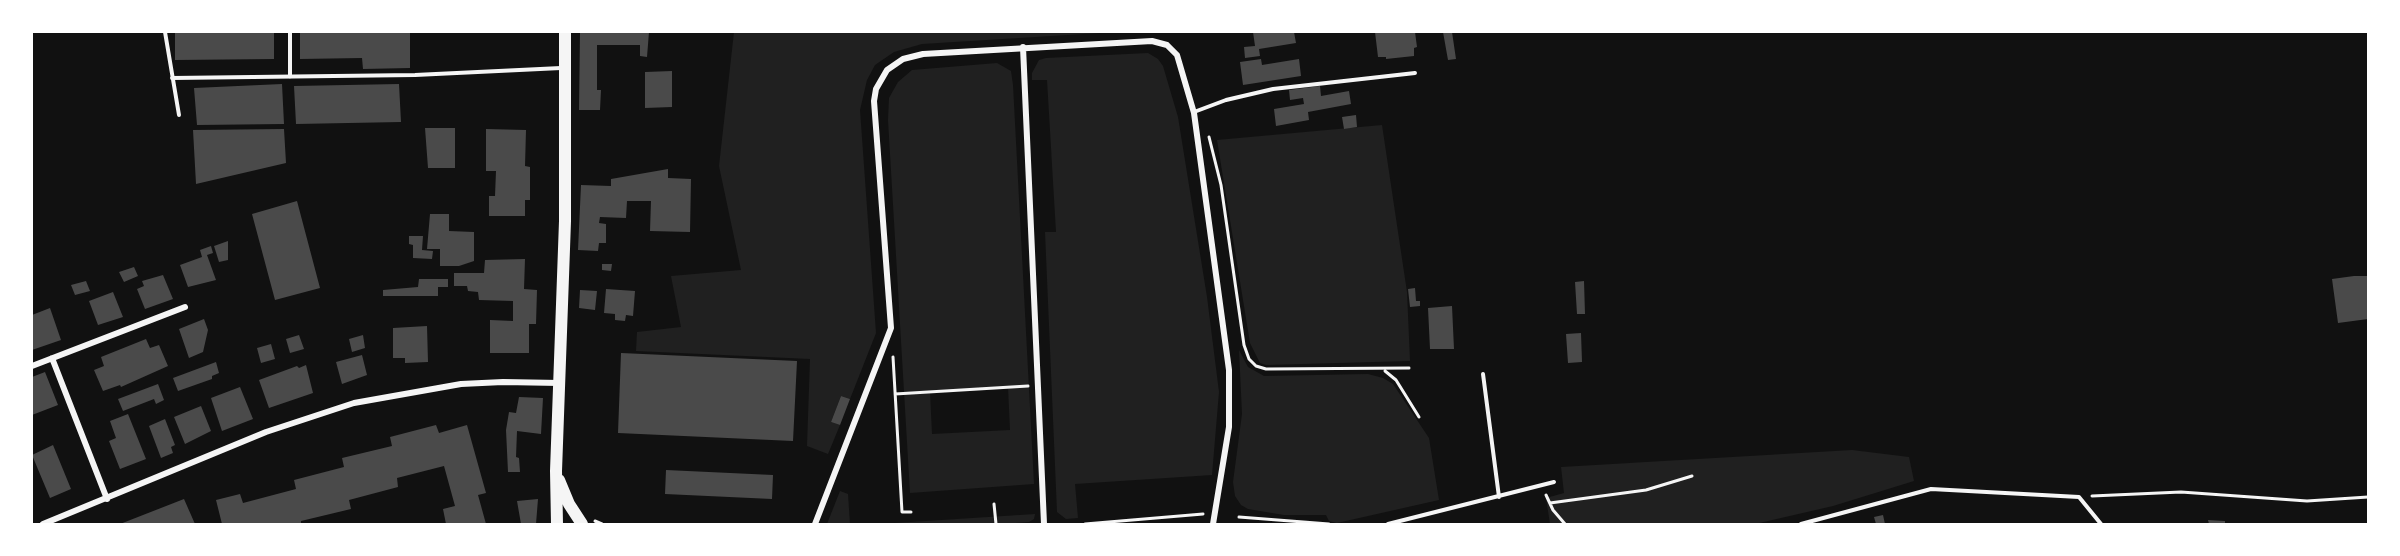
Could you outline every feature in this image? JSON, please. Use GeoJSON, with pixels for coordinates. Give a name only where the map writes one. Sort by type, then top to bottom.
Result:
{"type":"FeatureCollection","features":[{"type":"Feature","properties":{"kind":"main road"},"geometry":{"type":"LineString","coordinates":[[555,523],[565,221],[565,32]]}},
{"type":"Feature","properties":{"kind":"main road"},"geometry":{"type":"LineString","coordinates":[[556,471],[569,504],[584,521]]}},
{"type":"Feature","properties":{"kind":"street"},"geometry":{"type":"LineString","coordinates":[[815,525],[891,328],[874,101],[876,89],[893,64],[913,56],[1023,47],[1159,41],[1174,50],[1180,62],[1194,113],[1229,370],[1229,427],[1214,525]]}},
{"type":"Feature","properties":{"kind":"street"},"geometry":{"type":"LineString","coordinates":[[1023,47],[1044,525]]}},
{"type":"Feature","properties":{"kind":"street"},"geometry":{"type":"LineString","coordinates":[[32,366],[185,307]]}},
{"type":"Feature","properties":{"kind":"street"},"geometry":{"type":"LineString","coordinates":[[52,358],[107,499]]}},
{"type":"Feature","properties":{"kind":"street"},"geometry":{"type":"LineString","coordinates":[[43,525],[266,432],[354,403],[461,384],[560,383]]}},
{"type":"Feature","properties":{"kind":"lane"},"geometry":{"type":"LineString","coordinates":[[165,32],[179,115]]}},
{"type":"Feature","properties":{"kind":"lane"},"geometry":{"type":"LineString","coordinates":[[290,32],[290,77]]}},
{"type":"Feature","properties":{"kind":"lane"},"geometry":{"type":"LineString","coordinates":[[172,78],[415,75],[565,68]]}},
{"type":"Feature","properties":{"kind":"lane"},"geometry":{"type":"LineString","coordinates":[[1194,113],[1226,100],[1273,89],[1415,73]]}},
{"type":"Feature","properties":{"kind":"lane"},"geometry":{"type":"LineString","coordinates":[[1483,374],[1498,496]]}},
{"type":"Feature","properties":{"kind":"lane"},"geometry":{"type":"LineString","coordinates":[[1388,525],[1554,482]]}},
{"type":"Feature","properties":{"kind":"lane"},"geometry":{"type":"LineString","coordinates":[[1801,525],[1931,489],[2079,497],[2101,525]]}},
{"type":"Feature","properties":{"kind":"path"},"geometry":{"type":"LineString","coordinates":[[1194,113],[1213,144],[1244,345],[1249,359],[1256,366],[1266,369],[1384,370],[1409,368]]}},
{"type":"Feature","properties":{"kind":"path"},"geometry":{"type":"LineString","coordinates":[[892,352],[902,512],[911,512]]}},
{"type":"Feature","properties":{"kind":"path"},"geometry":{"type":"LineString","coordinates":[[1384,370],[1396,380],[1419,417]]}},
{"type":"Feature","properties":{"kind":"path"},"geometry":{"type":"LineString","coordinates":[[895,394],[1038,385]]}},
{"type":"Feature","properties":{"kind":"path"},"geometry":{"type":"LineString","coordinates":[[1550,503],[1646,490],[1692,476]]}},
{"type":"Feature","properties":{"kind":"path"},"geometry":{"type":"LineString","coordinates":[[1541,486],[1565,525]]}},
{"type":"Feature","properties":{"kind":"path"},"geometry":{"type":"LineString","coordinates":[[2079,497],[2181,492],[2307,501],[2368,497]]}},
{"type":"Feature","properties":{"kind":"path"},"geometry":{"type":"LineString","coordinates":[[994,504],[996,525]]}},
{"type":"Feature","properties":{"kind":"path"},"geometry":{"type":"LineString","coordinates":[[1085,525],[1204,514]]}},
{"type":"Feature","properties":{"kind":"path"},"geometry":{"type":"LineString","coordinates":[[1239,517],[1328,524]]}},
{"type":"Feature","properties":{"kind":"path"},"geometry":{"type":"LineString","coordinates":[[584,521],[602,525]]}},
{"type":"Feature","properties":{"kind":"shaded area"},"geometry":{"type":"Polygon","coordinates":[[[734,32],[1116,32],[922,44],[894,52],[875,65],[867,80],[860,110],[876,333],[850,399],[841,396],[831,422],[840,425],[828,454],[807,446],[810,359],[636,351],[637,332],[681,327],[671,276],[741,270],[719,166],[734,32]]]}},
{"type":"Feature","properties":{"kind":"shaded area"},"geometry":{"type":"Polygon","coordinates":[[[1148,53],[1158,59],[1163,66],[1178,117],[1207,297],[1219,392],[1212,475],[1075,484],[1078,518],[1066,519],[1057,512],[1045,232],[1056,232],[1047,80],[1032,80],[1032,73],[1039,60],[1046,58],[1148,53]]]}},
{"type":"Feature","properties":{"kind":"shaded area"},"geometry":{"type":"Polygon","coordinates":[[[997,63],[1011,71],[1034,484],[910,493],[888,120],[889,98],[898,82],[912,70],[997,63]],[[1008,387],[930,392],[932,434],[1010,430],[1008,387]]]}},
{"type":"Feature","properties":{"kind":"shaded area"},"geometry":{"type":"Polygon","coordinates":[[[1382,125],[1407,292],[1410,361],[1266,365],[1260,363],[1250,343],[1217,140],[1382,125]]]}},
{"type":"Feature","properties":{"kind":"shaded area"},"geometry":{"type":"Polygon","coordinates":[[[1239,350],[1248,367],[1264,376],[1368,374],[1383,378],[1393,384],[1429,438],[1439,500],[1337,523],[1329,521],[1326,515],[1284,515],[1248,509],[1241,505],[1235,496],[1233,482],[1242,414],[1239,350]]]}},
{"type":"Feature","properties":{"kind":"shaded area"},"geometry":{"type":"Polygon","coordinates":[[[1852,450],[1909,457],[1914,481],[1833,506],[1755,524],[1550,524],[1546,498],[1564,493],[1561,467],[1852,450]]]}},
{"type":"Feature","properties":{"kind":"shaded area"},"geometry":{"type":"Polygon","coordinates":[[[840,491],[848,494],[850,524],[827,524],[840,491]]]}},
{"type":"Feature","properties":{"kind":"shaded area"},"geometry":{"type":"Polygon","coordinates":[[[1035,514],[1034,519],[1029,522],[1003,524],[879,524],[1035,514]]]}},
{"type":"Feature","properties":{"kind":"building"},"geometry":{"type":"Polygon","coordinates":[[[175,32],[274,32],[274,59],[175,60],[175,32]]]}},
{"type":"Feature","properties":{"kind":"building"},"geometry":{"type":"Polygon","coordinates":[[[300,32],[410,32],[410,68],[363,69],[362,58],[300,59],[300,32]]]}},
{"type":"Feature","properties":{"kind":"building"},"geometry":{"type":"Polygon","coordinates":[[[580,32],[649,32],[647,57],[640,56],[640,45],[597,45],[597,90],[601,90],[600,110],[579,110],[580,32]]]}},
{"type":"Feature","properties":{"kind":"building"},"geometry":{"type":"Polygon","coordinates":[[[1253,32],[1294,32],[1296,43],[1259,49],[1260,56],[1245,58],[1244,47],[1255,46],[1253,32]]]}},
{"type":"Feature","properties":{"kind":"building"},"geometry":{"type":"Polygon","coordinates":[[[1375,32],[1415,32],[1417,47],[1414,48],[1414,56],[1386,59],[1386,57],[1378,57],[1375,32]]]}},
{"type":"Feature","properties":{"kind":"building"},"geometry":{"type":"Polygon","coordinates":[[[1443,32],[1452,32],[1456,59],[1448,60],[1443,32]]]}},
{"type":"Feature","properties":{"kind":"building"},"geometry":{"type":"Polygon","coordinates":[[[1261,59],[1262,65],[1299,59],[1301,76],[1243,85],[1240,62],[1261,59]]]}},
{"type":"Feature","properties":{"kind":"building"},"geometry":{"type":"Polygon","coordinates":[[[672,71],[672,107],[645,108],[645,72],[672,71]]]}},
{"type":"Feature","properties":{"kind":"building"},"geometry":{"type":"Polygon","coordinates":[[[282,84],[284,124],[197,125],[194,88],[282,84]]]}},
{"type":"Feature","properties":{"kind":"building"},"geometry":{"type":"Polygon","coordinates":[[[399,84],[401,122],[296,124],[294,86],[399,84]]]}},
{"type":"Feature","properties":{"kind":"building"},"geometry":{"type":"Polygon","coordinates":[[[1320,86],[1321,96],[1349,91],[1351,104],[1308,112],[1309,120],[1276,126],[1274,109],[1304,104],[1303,98],[1290,100],[1289,90],[1320,86]]]}},
{"type":"Feature","properties":{"kind":"building"},"geometry":{"type":"Polygon","coordinates":[[[1356,115],[1357,127],[1344,129],[1342,117],[1356,115]]]}},
{"type":"Feature","properties":{"kind":"building"},"geometry":{"type":"Polygon","coordinates":[[[425,128],[455,128],[455,168],[428,168],[425,128]]]}},
{"type":"Feature","properties":{"kind":"building"},"geometry":{"type":"Polygon","coordinates":[[[284,129],[286,163],[196,184],[193,130],[284,129]]]}},
{"type":"Feature","properties":{"kind":"building"},"geometry":{"type":"Polygon","coordinates":[[[486,129],[526,130],[525,166],[530,167],[530,200],[525,200],[525,216],[489,216],[489,196],[495,196],[496,171],[486,171],[486,129]]]}},
{"type":"Feature","properties":{"kind":"building"},"geometry":{"type":"Polygon","coordinates":[[[668,169],[668,178],[691,179],[690,232],[650,231],[651,201],[627,201],[626,218],[600,217],[599,223],[606,224],[606,243],[599,243],[598,251],[578,250],[581,185],[611,186],[611,179],[668,169]]]}},
{"type":"Feature","properties":{"kind":"building"},"geometry":{"type":"Polygon","coordinates":[[[297,201],[320,288],[275,300],[252,214],[297,201]]]}},
{"type":"Feature","properties":{"kind":"building"},"geometry":{"type":"Polygon","coordinates":[[[430,214],[449,214],[449,231],[474,232],[474,261],[459,266],[440,266],[440,249],[427,249],[430,214]]]}},
{"type":"Feature","properties":{"kind":"building"},"geometry":{"type":"Polygon","coordinates":[[[409,236],[423,236],[422,250],[433,251],[432,259],[413,258],[413,245],[409,244],[409,236]]]}},
{"type":"Feature","properties":{"kind":"building"},"geometry":{"type":"Polygon","coordinates":[[[228,241],[228,260],[219,262],[214,246],[228,241]]]}},
{"type":"Feature","properties":{"kind":"building"},"geometry":{"type":"Polygon","coordinates":[[[211,246],[213,253],[207,255],[216,280],[188,287],[180,265],[202,257],[200,250],[211,246]]]}},
{"type":"Feature","properties":{"kind":"building"},"geometry":{"type":"Polygon","coordinates":[[[525,259],[524,289],[537,290],[536,324],[529,324],[529,353],[490,353],[490,320],[513,321],[513,301],[479,300],[478,292],[468,291],[467,286],[454,286],[454,273],[484,273],[485,260],[525,259]]]}},
{"type":"Feature","properties":{"kind":"building"},"geometry":{"type":"Polygon","coordinates":[[[602,264],[612,264],[611,271],[602,270],[602,264]]]}},
{"type":"Feature","properties":{"kind":"building"},"geometry":{"type":"Polygon","coordinates":[[[134,267],[138,276],[124,282],[119,272],[134,267]]]}},
{"type":"Feature","properties":{"kind":"building"},"geometry":{"type":"Polygon","coordinates":[[[163,275],[173,299],[145,309],[137,289],[144,286],[142,281],[163,275]]]}},
{"type":"Feature","properties":{"kind":"building"},"geometry":{"type":"Polygon","coordinates":[[[2368,276],[2368,319],[2338,323],[2332,279],[2368,276]]]}},
{"type":"Feature","properties":{"kind":"building"},"geometry":{"type":"Polygon","coordinates":[[[419,279],[448,279],[448,287],[438,287],[438,296],[383,296],[383,290],[418,287],[419,279]]]}},
{"type":"Feature","properties":{"kind":"building"},"geometry":{"type":"Polygon","coordinates":[[[86,281],[90,291],[75,295],[71,285],[86,281]]]}},
{"type":"Feature","properties":{"kind":"building"},"geometry":{"type":"Polygon","coordinates":[[[1584,281],[1585,314],[1577,314],[1575,282],[1584,281]]]}},
{"type":"Feature","properties":{"kind":"building"},"geometry":{"type":"Polygon","coordinates":[[[1415,288],[1416,301],[1420,301],[1420,306],[1410,307],[1408,289],[1415,288]]]}},
{"type":"Feature","properties":{"kind":"building"},"geometry":{"type":"Polygon","coordinates":[[[606,289],[635,291],[633,316],[626,315],[625,321],[615,320],[615,314],[604,313],[606,289]]]}},
{"type":"Feature","properties":{"kind":"building"},"geometry":{"type":"Polygon","coordinates":[[[580,290],[597,291],[595,310],[579,308],[580,290]]]}},
{"type":"Feature","properties":{"kind":"building"},"geometry":{"type":"Polygon","coordinates":[[[113,292],[123,317],[98,325],[89,301],[113,292]]]}},
{"type":"Feature","properties":{"kind":"building"},"geometry":{"type":"Polygon","coordinates":[[[1452,306],[1454,349],[1430,349],[1428,308],[1452,306]]]}},
{"type":"Feature","properties":{"kind":"building"},"geometry":{"type":"Polygon","coordinates":[[[50,308],[61,340],[32,350],[32,315],[50,308]]]}},
{"type":"Feature","properties":{"kind":"building"},"geometry":{"type":"Polygon","coordinates":[[[204,319],[208,330],[203,352],[189,358],[179,329],[204,319]]]}},
{"type":"Feature","properties":{"kind":"building"},"geometry":{"type":"Polygon","coordinates":[[[427,326],[428,362],[405,363],[405,358],[393,358],[393,328],[427,326]]]}},
{"type":"Feature","properties":{"kind":"building"},"geometry":{"type":"Polygon","coordinates":[[[1581,333],[1582,362],[1568,363],[1566,334],[1581,333]]]}},
{"type":"Feature","properties":{"kind":"building"},"geometry":{"type":"Polygon","coordinates":[[[299,335],[304,349],[290,353],[286,339],[299,335]]]}},
{"type":"Feature","properties":{"kind":"building"},"geometry":{"type":"Polygon","coordinates":[[[363,335],[365,348],[352,352],[349,339],[363,335]]]}},
{"type":"Feature","properties":{"kind":"building"},"geometry":{"type":"Polygon","coordinates":[[[146,339],[150,348],[159,345],[168,366],[121,387],[120,385],[103,391],[94,370],[104,366],[101,357],[146,339]]]}},
{"type":"Feature","properties":{"kind":"building"},"geometry":{"type":"Polygon","coordinates":[[[271,344],[275,359],[261,363],[257,348],[271,344]]]}},
{"type":"Feature","properties":{"kind":"building"},"geometry":{"type":"Polygon","coordinates":[[[621,353],[797,361],[793,441],[618,433],[621,353]]]}},
{"type":"Feature","properties":{"kind":"building"},"geometry":{"type":"Polygon","coordinates":[[[362,355],[367,375],[342,384],[336,362],[362,355]]]}},
{"type":"Feature","properties":{"kind":"building"},"geometry":{"type":"Polygon","coordinates":[[[216,362],[219,373],[212,376],[212,379],[178,391],[173,378],[216,362]]]}},
{"type":"Feature","properties":{"kind":"building"},"geometry":{"type":"Polygon","coordinates":[[[306,365],[313,393],[269,408],[259,380],[306,365]]]}},
{"type":"Feature","properties":{"kind":"building"},"geometry":{"type":"Polygon","coordinates":[[[45,372],[58,405],[32,415],[32,377],[45,372]]]}},
{"type":"Feature","properties":{"kind":"building"},"geometry":{"type":"Polygon","coordinates":[[[158,384],[164,400],[156,404],[154,399],[123,411],[118,399],[158,384]]]}},
{"type":"Feature","properties":{"kind":"building"},"geometry":{"type":"Polygon","coordinates":[[[240,387],[253,419],[222,431],[211,398],[240,387]]]}},
{"type":"Feature","properties":{"kind":"building"},"geometry":{"type":"Polygon","coordinates":[[[841,396],[850,399],[840,425],[831,422],[841,396]]]}},
{"type":"Feature","properties":{"kind":"building"},"geometry":{"type":"Polygon","coordinates":[[[519,397],[543,398],[541,434],[517,431],[516,457],[519,458],[520,472],[508,472],[506,430],[509,412],[516,413],[519,397]]]}},
{"type":"Feature","properties":{"kind":"building"},"geometry":{"type":"Polygon","coordinates":[[[201,406],[211,431],[185,444],[174,417],[201,406]]]}},
{"type":"Feature","properties":{"kind":"building"},"geometry":{"type":"Polygon","coordinates":[[[128,414],[146,459],[120,469],[109,441],[116,438],[110,421],[128,414]]]}},
{"type":"Feature","properties":{"kind":"building"},"geometry":{"type":"Polygon","coordinates":[[[165,419],[175,445],[171,447],[173,453],[161,458],[149,426],[165,419]]]}},
{"type":"Feature","properties":{"kind":"building"},"geometry":{"type":"Polygon","coordinates":[[[436,425],[439,433],[467,425],[486,493],[478,495],[486,524],[446,524],[443,509],[455,506],[444,466],[397,478],[398,487],[349,500],[351,509],[301,521],[301,524],[222,524],[216,500],[240,494],[243,503],[296,489],[294,480],[344,467],[342,458],[392,446],[390,437],[436,425]]]}},
{"type":"Feature","properties":{"kind":"building"},"geometry":{"type":"Polygon","coordinates":[[[53,445],[71,489],[50,498],[32,455],[53,445]]]}},
{"type":"Feature","properties":{"kind":"building"},"geometry":{"type":"Polygon","coordinates":[[[666,470],[773,475],[772,499],[665,494],[666,470]]]}},
{"type":"Feature","properties":{"kind":"building"},"geometry":{"type":"Polygon","coordinates":[[[184,499],[195,524],[120,524],[184,499]]]}},
{"type":"Feature","properties":{"kind":"building"},"geometry":{"type":"Polygon","coordinates":[[[538,499],[536,524],[521,524],[517,501],[538,499]]]}},
{"type":"Feature","properties":{"kind":"building"},"geometry":{"type":"Polygon","coordinates":[[[1883,515],[1885,524],[1876,524],[1874,517],[1883,515]]]}},
{"type":"Feature","properties":{"kind":"building"},"geometry":{"type":"Polygon","coordinates":[[[2208,520],[2225,521],[2225,524],[2209,524],[2208,520]]]}}]}
